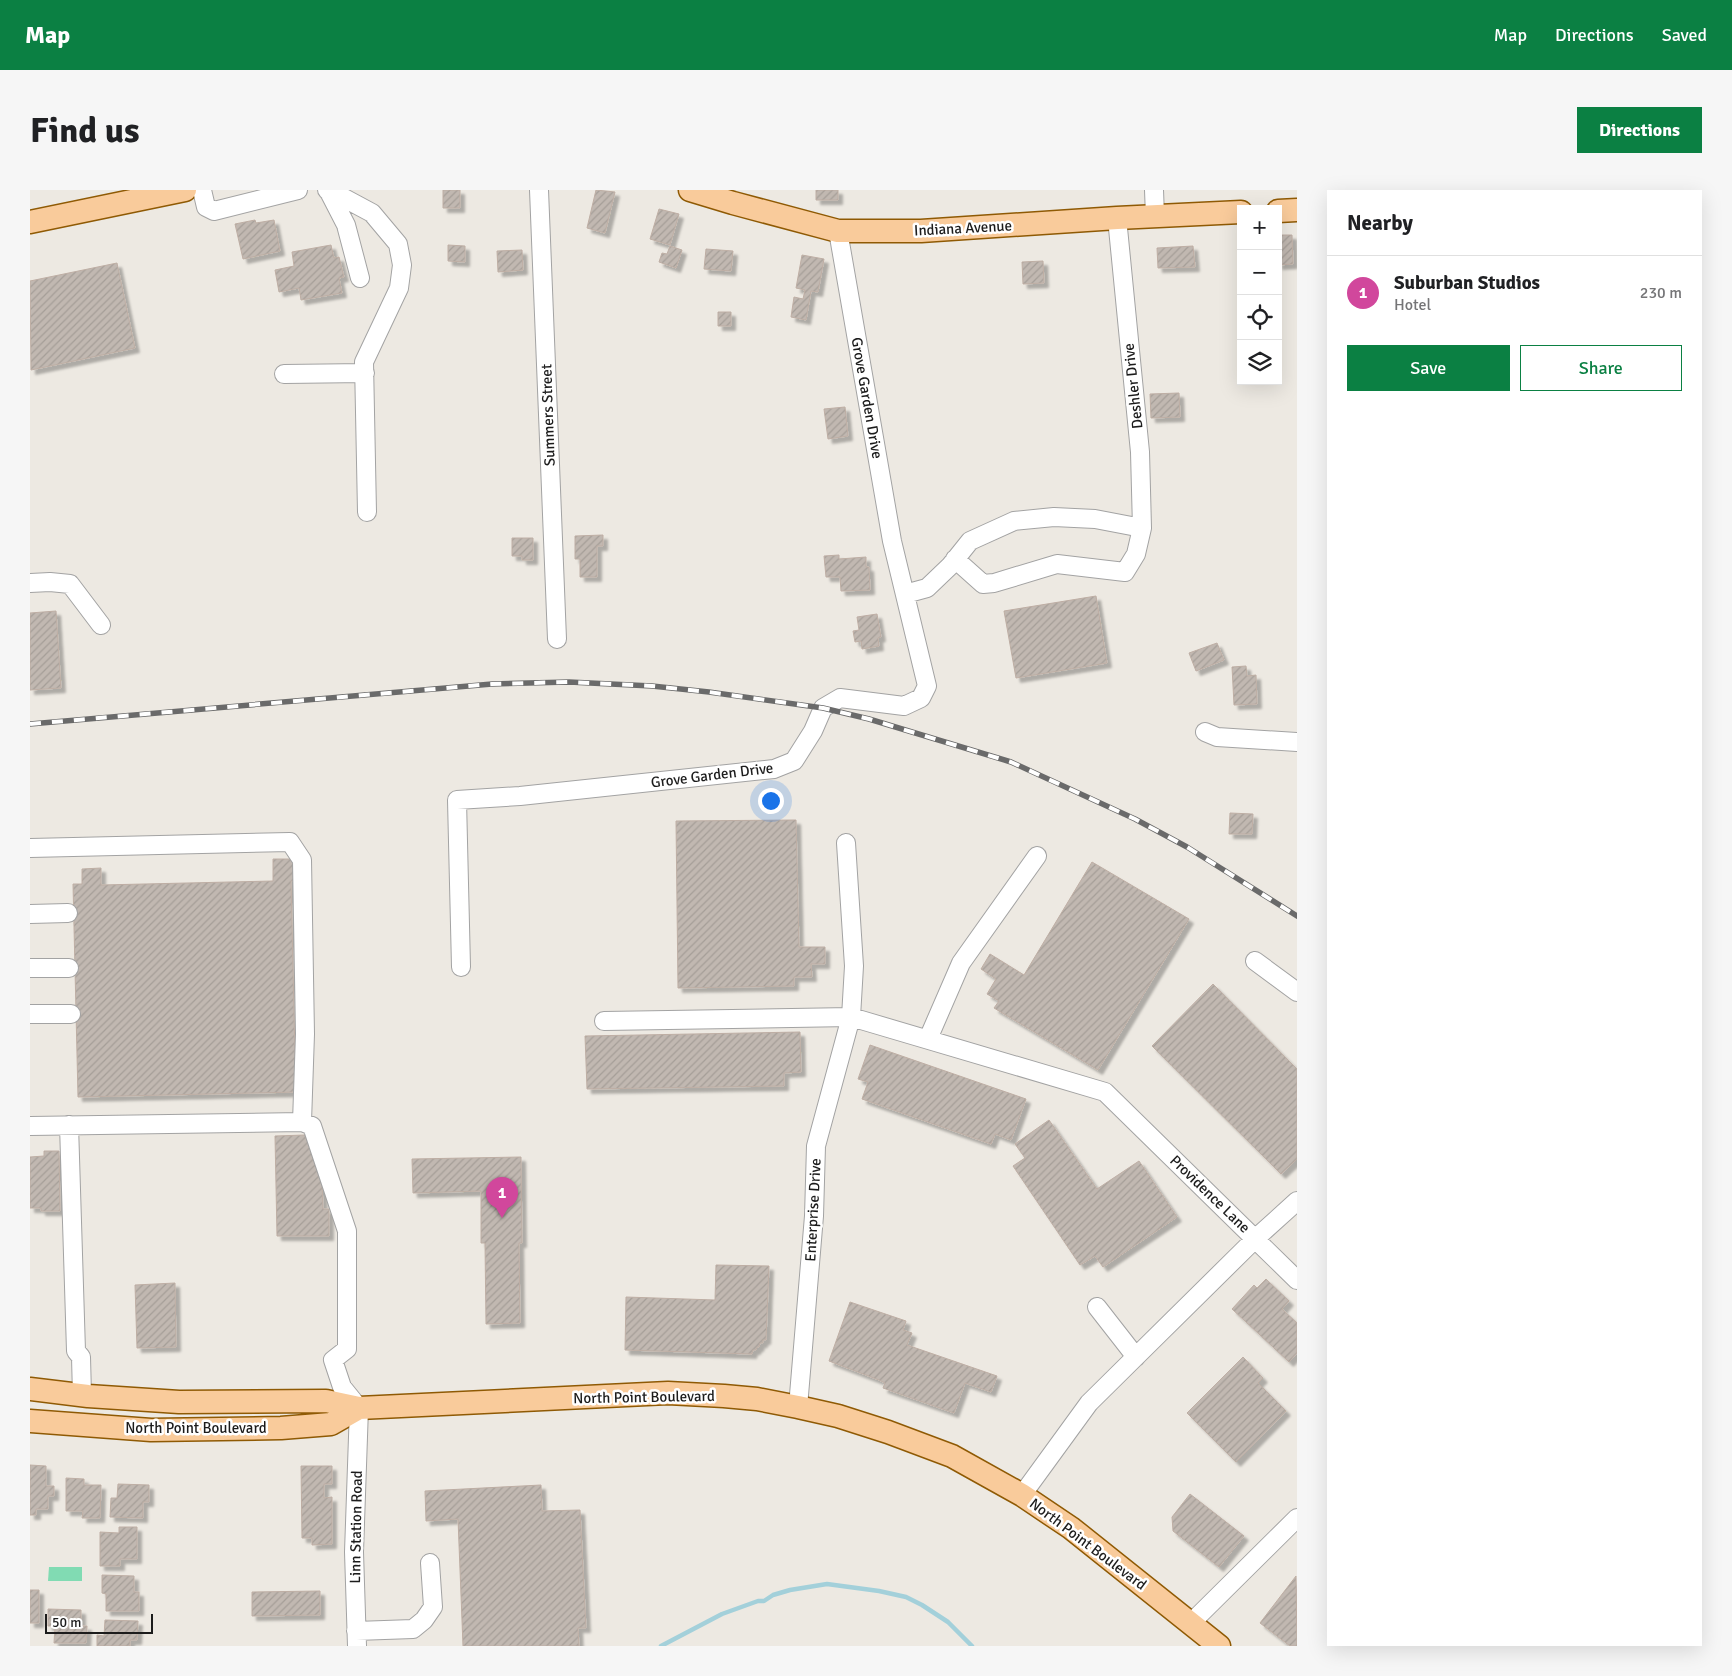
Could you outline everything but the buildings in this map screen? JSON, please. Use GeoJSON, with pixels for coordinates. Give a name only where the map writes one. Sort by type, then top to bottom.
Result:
{"type":"FeatureCollection","features":[{"type":"Feature","properties":{"kind":"main road"},"geometry":{"type":"LineString","coordinates":[[30,222],[185,190]]}},
{"type":"Feature","properties":{"kind":"main road","name":"Indiana Avenue"},"geometry":{"type":"LineString","coordinates":[[690,190],[733,197],[838,231],[920,231],[1237,212]]}},
{"type":"Feature","properties":{"kind":"main road"},"geometry":{"type":"LineString","coordinates":[[1282,211],[1297,210]]}},
{"type":"Feature","properties":{"kind":"main road","name":"North Point Boulevard"},"geometry":{"type":"LineString","coordinates":[[30,1389],[179,1402],[326,1401],[359,1408],[668,1394],[724,1396],[798,1407],[838,1416],[923,1444],[952,1456],[1022,1494],[1071,1528],[1218,1646]]}},
{"type":"Feature","properties":{"kind":"main road","name":"North Point Boulevard"},"geometry":{"type":"LineString","coordinates":[[30,1421],[151,1430],[281,1428],[331,1424],[359,1408]]}},
{"type":"Feature","properties":{"kind":"street"},"geometry":{"type":"LineString","coordinates":[[202,190],[206,207],[214,211],[298,190]]}},
{"type":"Feature","properties":{"kind":"street","name":"Summers Street"},"geometry":{"type":"LineString","coordinates":[[539,190],[557,639]]}},
{"type":"Feature","properties":{"kind":"street"},"geometry":{"type":"LineString","coordinates":[[1154,190],[1155,216]]}},
{"type":"Feature","properties":{"kind":"street"},"geometry":{"type":"LineString","coordinates":[[328,191],[346,225],[360,278]]}},
{"type":"Feature","properties":{"kind":"street"},"geometry":{"type":"LineString","coordinates":[[328,191],[372,213],[398,244],[402,265],[399,288],[364,362],[368,512]]}},
{"type":"Feature","properties":{"kind":"street","name":"Deshler Drive"},"geometry":{"type":"LineString","coordinates":[[956,559],[984,584],[994,583],[1056,564],[1125,572],[1136,554],[1142,528],[1140,452],[1117,218]]}},
{"type":"Feature","properties":{"kind":"street","name":"Grove Garden Drive"},"geometry":{"type":"LineString","coordinates":[[461,967],[457,800],[520,796],[774,769],[794,761],[823,708],[840,698],[904,706],[922,698],[926,686],[892,541],[838,231]]}},
{"type":"Feature","properties":{"kind":"street"},"geometry":{"type":"LineString","coordinates":[[284,374],[365,374]]}},
{"type":"Feature","properties":{"kind":"street"},"geometry":{"type":"LineString","coordinates":[[904,594],[927,588],[956,559],[970,541],[1014,521],[1054,517],[1095,519],[1142,528]]}},
{"type":"Feature","properties":{"kind":"street"},"geometry":{"type":"LineString","coordinates":[[30,583],[70,584],[101,625]]}},
{"type":"Feature","properties":{"kind":"street"},"geometry":{"type":"LineString","coordinates":[[1205,732],[1217,737],[1297,742]]}},
{"type":"Feature","properties":{"kind":"street"},"geometry":{"type":"LineString","coordinates":[[30,848],[290,842],[302,860],[305,1034],[302,1122]]}},
{"type":"Feature","properties":{"kind":"street","name":"Enterprise Drive"},"geometry":{"type":"LineString","coordinates":[[798,1407],[814,1216],[816,1146],[851,1017],[854,966],[846,843]]}},
{"type":"Feature","properties":{"kind":"street"},"geometry":{"type":"LineString","coordinates":[[928,1039],[961,963],[1037,856]]}},
{"type":"Feature","properties":{"kind":"street"},"geometry":{"type":"LineString","coordinates":[[30,914],[68,913]]}},
{"type":"Feature","properties":{"kind":"street"},"geometry":{"type":"LineString","coordinates":[[1255,961],[1297,992]]}},
{"type":"Feature","properties":{"kind":"street"},"geometry":{"type":"LineString","coordinates":[[30,968],[69,968]]}},
{"type":"Feature","properties":{"kind":"street"},"geometry":{"type":"LineString","coordinates":[[30,1014],[71,1014]]}},
{"type":"Feature","properties":{"kind":"street","name":"Providence Lane"},"geometry":{"type":"LineString","coordinates":[[604,1021],[851,1017],[1105,1092],[1256,1239],[1089,1403],[1022,1494]]}},
{"type":"Feature","properties":{"kind":"street"},"geometry":{"type":"LineString","coordinates":[[30,1126],[302,1122],[312,1126],[346,1231],[348,1349],[333,1360],[342,1387],[359,1408]]}},
{"type":"Feature","properties":{"kind":"street"},"geometry":{"type":"LineString","coordinates":[[69,1125],[76,1350],[81,1357],[82,1395]]}},
{"type":"Feature","properties":{"kind":"street"},"geometry":{"type":"LineString","coordinates":[[1297,1201],[1256,1239],[1297,1280]]}},
{"type":"Feature","properties":{"kind":"street"},"geometry":{"type":"LineString","coordinates":[[1098,1307],[1136,1356]]}},
{"type":"Feature","properties":{"kind":"street","name":"Linn Station Road"},"geometry":{"type":"LineString","coordinates":[[357,1639],[354,1552],[359,1408]]}},
{"type":"Feature","properties":{"kind":"street"},"geometry":{"type":"LineString","coordinates":[[1191,1623],[1295,1524]]}},
{"type":"Feature","properties":{"kind":"street"},"geometry":{"type":"LineString","coordinates":[[357,1639],[413,1629],[424,1620],[433,1607],[430,1563]]}},
{"type":"Feature","properties":{"kind":"green space"},"geometry":{"type":"Polygon","coordinates":[[[49,1567],[82,1567],[82,1581],[48,1581],[49,1567]]]}},
{"type":"Feature","properties":{"kind":"waterway"},"geometry":{"type":"LineString","coordinates":[[661,1646],[722,1614],[758,1601],[764,1601],[773,1595],[790,1590],[827,1584],[879,1591],[906,1597],[948,1622],[972,1646]]}},
{"type":"Feature","properties":{"kind":"railway"},"geometry":{"type":"LineString","coordinates":[[30,724],[492,684],[569,682],[652,686],[823,708],[869,719],[1011,762],[1135,819],[1187,847],[1297,916]]}},
{"type":"Feature","properties":{"kind":"place","name":"Suburban Studios"},"geometry":{"type":"Point","coordinates":[502,1218]}}]}
